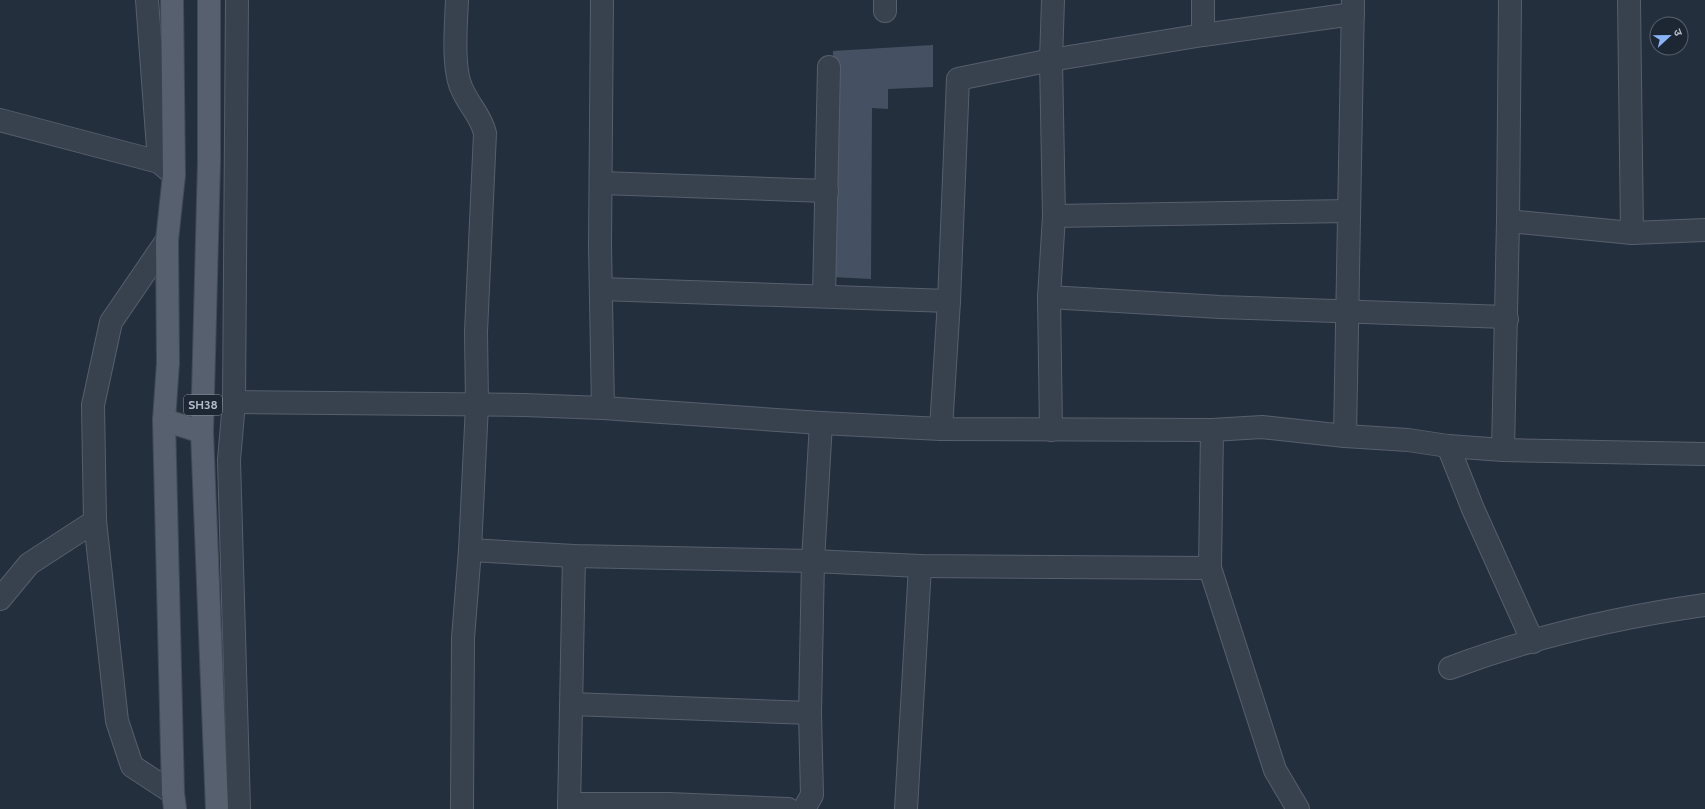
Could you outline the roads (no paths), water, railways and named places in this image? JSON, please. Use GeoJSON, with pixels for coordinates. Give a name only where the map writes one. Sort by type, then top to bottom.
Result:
{"type":"FeatureCollection","features":[{"type":"Feature","properties":{"kind":"main road","name":"SH38"},"geometry":{"type":"LineString","coordinates":[[172,0],[166,168],[168,363],[164,420],[174,801]]}},
{"type":"Feature","properties":{"kind":"main road","name":"SH38"},"geometry":{"type":"LineString","coordinates":[[209,0],[209,162],[202,432],[217,809]]}},
{"type":"Feature","properties":{"kind":"main road","name":"SH38"},"geometry":{"type":"LineString","coordinates":[[164,420],[202,432]]}},
{"type":"Feature","properties":{"kind":"street"},"geometry":{"type":"LineString","coordinates":[[0,120],[166,168],[147,0]]}},
{"type":"Feature","properties":{"kind":"street"},"geometry":{"type":"LineString","coordinates":[[237,0],[234,402],[229,460],[239,809]]}},
{"type":"Feature","properties":{"kind":"street"},"geometry":{"type":"LineString","coordinates":[[457,0],[458,73],[461,89],[481,119],[485,133],[476,332],[478,405],[470,550],[462,638],[462,809]]}},
{"type":"Feature","properties":{"kind":"street"},"geometry":{"type":"LineString","coordinates":[[602,0],[601,289],[603,408]]}},
{"type":"Feature","properties":{"kind":"street"},"geometry":{"type":"LineString","coordinates":[[1051,430],[1049,297],[1054,216],[1051,60],[1053,0]]}},
{"type":"Feature","properties":{"kind":"street"},"geometry":{"type":"LineString","coordinates":[[1203,0],[1203,35]]}},
{"type":"Feature","properties":{"kind":"street"},"geometry":{"type":"LineString","coordinates":[[1503,450],[1507,318],[1510,0]]}},
{"type":"Feature","properties":{"kind":"street"},"geometry":{"type":"LineString","coordinates":[[1629,0],[1632,233]]}},
{"type":"Feature","properties":{"kind":"street"},"geometry":{"type":"LineString","coordinates":[[941,429],[949,300],[958,79],[1051,60],[1203,35],[1353,7],[1345,436]]}},
{"type":"Feature","properties":{"kind":"street"},"geometry":{"type":"LineString","coordinates":[[824,296],[828,67]]}},
{"type":"Feature","properties":{"kind":"street"},"geometry":{"type":"LineString","coordinates":[[601,183],[827,191]]}},
{"type":"Feature","properties":{"kind":"street"},"geometry":{"type":"LineString","coordinates":[[1054,216],[1348,211]]}},
{"type":"Feature","properties":{"kind":"street"},"geometry":{"type":"LineString","coordinates":[[1508,221],[1632,233],[1705,230]]}},
{"type":"Feature","properties":{"kind":"street"},"geometry":{"type":"LineString","coordinates":[[167,240],[111,322],[93,405],[95,521],[116,721],[132,766],[174,801]]}},
{"type":"Feature","properties":{"kind":"street"},"geometry":{"type":"LineString","coordinates":[[601,289],[949,300]]}},
{"type":"Feature","properties":{"kind":"street"},"geometry":{"type":"LineString","coordinates":[[1049,297],[1220,307],[1507,318]]}},
{"type":"Feature","properties":{"kind":"street"},"geometry":{"type":"LineString","coordinates":[[234,402],[603,408],[821,423],[941,429],[1212,430],[1262,427],[1345,436],[1408,440],[1448,446],[1503,450],[1705,454]]}},
{"type":"Feature","properties":{"kind":"street"},"geometry":{"type":"LineString","coordinates":[[804,809],[812,795],[810,713],[813,561],[821,423]]}},
{"type":"Feature","properties":{"kind":"street"},"geometry":{"type":"LineString","coordinates":[[1212,430],[1210,568],[1275,770],[1298,809]]}},
{"type":"Feature","properties":{"kind":"street"},"geometry":{"type":"LineString","coordinates":[[1448,446],[1473,509],[1533,642]]}},
{"type":"Feature","properties":{"kind":"street"},"geometry":{"type":"LineString","coordinates":[[0,599],[29,564],[95,521]]}},
{"type":"Feature","properties":{"kind":"street"},"geometry":{"type":"LineString","coordinates":[[470,550],[574,556],[813,561],[920,566],[1210,568]]}},
{"type":"Feature","properties":{"kind":"street"},"geometry":{"type":"LineString","coordinates":[[574,556],[569,806],[788,809]]}},
{"type":"Feature","properties":{"kind":"street"},"geometry":{"type":"LineString","coordinates":[[906,809],[920,566]]}},
{"type":"Feature","properties":{"kind":"street"},"geometry":{"type":"LineString","coordinates":[[1450,668],[1491,652],[1647,613],[1705,605]]}},
{"type":"Feature","properties":{"kind":"street"},"geometry":{"type":"LineString","coordinates":[[572,704],[810,713]]}}]}
